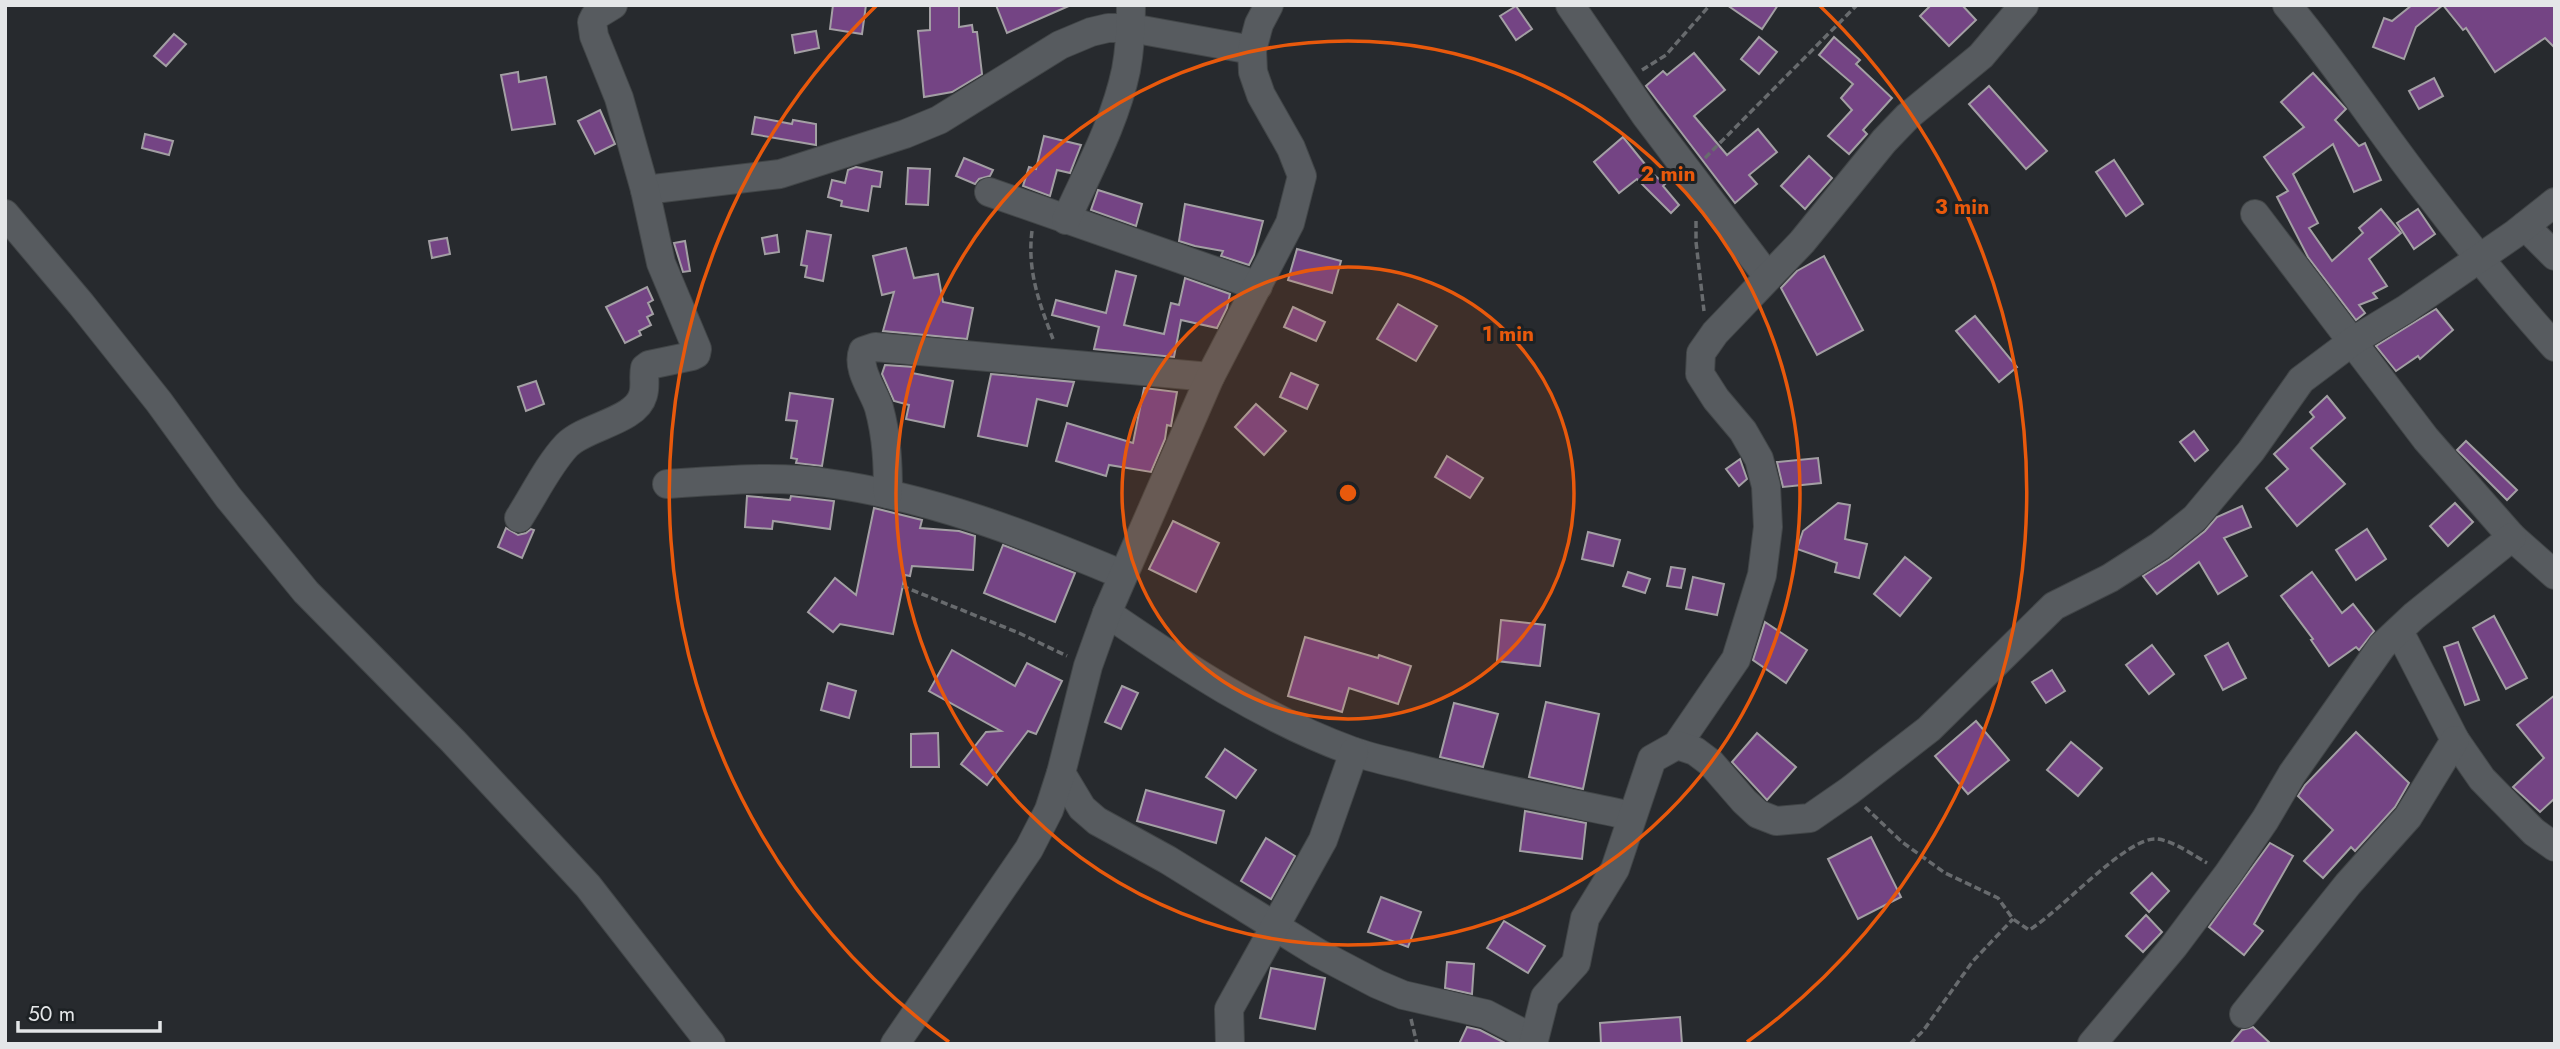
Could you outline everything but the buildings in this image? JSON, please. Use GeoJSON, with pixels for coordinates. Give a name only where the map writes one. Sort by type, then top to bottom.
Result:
{"type":"FeatureCollection","features":[{"type":"Feature","properties":{"kind":"street"},"geometry":{"type":"LineString","coordinates":[[519,518],[566,446],[634,408],[643,397],[645,368],[696,354],[692,337],[662,263],[619,99],[592,29],[595,16],[613,5]]}},
{"type":"Feature","properties":{"kind":"street"},"geometry":{"type":"LineString","coordinates":[[895,1044],[1028,849],[1049,810],[1088,666],[1107,613],[1210,377],[1290,223],[1302,176],[1291,148],[1261,95],[1253,72],[1252,50],[1259,24],[1269,5]]}},
{"type":"Feature","properties":{"kind":"street"},"geometry":{"type":"LineString","coordinates":[[1570,5],[1622,83],[1768,277]]}},
{"type":"Feature","properties":{"kind":"street"},"geometry":{"type":"LineString","coordinates":[[1061,773],[1082,808],[1097,821],[1168,860],[1318,953],[1403,996],[1486,1014],[1534,1042],[1545,997],[1576,963],[1585,918],[1615,869],[1652,759],[1677,746],[1736,659],[1762,575],[1768,527],[1766,486],[1759,459],[1743,431],[1716,399],[1700,373],[1701,353],[1706,344],[1802,242],[1884,141],[1908,116],[1981,56],[2025,5]]}},
{"type":"Feature","properties":{"kind":"street"},"geometry":{"type":"LineString","coordinates":[[2287,5],[2346,79],[2478,258],[2555,347]]}},
{"type":"Feature","properties":{"kind":"street"},"geometry":{"type":"LineString","coordinates":[[645,190],[780,174],[860,150],[939,120],[1060,45],[1131,17],[1252,50]]}},
{"type":"Feature","properties":{"kind":"street"},"geometry":{"type":"LineString","coordinates":[[1066,220],[1112,118],[1126,68],[1131,17]]}},
{"type":"Feature","properties":{"kind":"street"},"geometry":{"type":"LineString","coordinates":[[989,192],[1258,286]]}},
{"type":"Feature","properties":{"kind":"street"},"geometry":{"type":"LineString","coordinates":[[1677,746],[1695,751],[1711,762],[1758,814],[1776,821],[1810,818],[1849,792],[1929,729],[2054,606],[2110,578],[2160,546],[2195,518],[2251,451],[2301,380],[2353,341],[2406,309],[2525,226],[2555,202]]}},
{"type":"Feature","properties":{"kind":"street"},"geometry":{"type":"LineString","coordinates":[[5,214],[99,326],[159,402],[228,497],[306,592],[453,741],[588,886],[711,1044]]}},
{"type":"Feature","properties":{"kind":"street"},"geometry":{"type":"LineString","coordinates":[[2255,214],[2426,439],[2512,537],[2555,575]]}},
{"type":"Feature","properties":{"kind":"street"},"geometry":{"type":"LineString","coordinates":[[2525,226],[2555,256]]}},
{"type":"Feature","properties":{"kind":"street"},"geometry":{"type":"LineString","coordinates":[[888,494],[888,449],[878,407],[864,373],[863,351],[876,347],[1210,377]]}},
{"type":"Feature","properties":{"kind":"street"},"geometry":{"type":"LineString","coordinates":[[667,484],[753,480],[826,482],[888,494],[987,522],[1039,540],[1123,575]]}},
{"type":"Feature","properties":{"kind":"street"},"geometry":{"type":"LineString","coordinates":[[2092,1044],[2174,946],[2228,874],[2382,646],[2414,616],[2512,537]]}},
{"type":"Feature","properties":{"kind":"street"},"geometry":{"type":"LineString","coordinates":[[1107,613],[1173,658],[1237,695],[1302,731],[1354,752],[1438,774],[1632,816]]}},
{"type":"Feature","properties":{"kind":"street"},"geometry":{"type":"LineString","coordinates":[[2399,631],[2455,740],[2482,779],[2534,832],[2555,847]]}},
{"type":"Feature","properties":{"kind":"street"},"geometry":{"type":"LineString","coordinates":[[2244,1014],[2348,884],[2408,817],[2455,740]]}},
{"type":"Feature","properties":{"kind":"street"},"geometry":{"type":"LineString","coordinates":[[1230,1044],[1229,1009],[1322,840],[1354,752]]}},
{"type":"Feature","properties":{"kind":"path"},"geometry":{"type":"LineString","coordinates":[[1622,83],[1666,55],[1710,5]]}},
{"type":"Feature","properties":{"kind":"path"},"geometry":{"type":"LineString","coordinates":[[1706,344],[1693,180],[1857,5]]}},
{"type":"Feature","properties":{"kind":"path"},"geometry":{"type":"LineString","coordinates":[[1035,209],[1030,262],[1033,284],[1062,364]]}},
{"type":"Feature","properties":{"kind":"path"},"geometry":{"type":"LineString","coordinates":[[902,586],[1019,632],[1088,666]]}},
{"type":"Feature","properties":{"kind":"path"},"geometry":{"type":"LineString","coordinates":[[1849,792],[1902,842],[1945,873],[1998,898],[2014,919],[2029,930],[2143,840],[2159,839],[2228,874]]}},
{"type":"Feature","properties":{"kind":"path"},"geometry":{"type":"LineString","coordinates":[[1910,1044],[1923,1031],[1973,961],[2014,919]]}}]}
